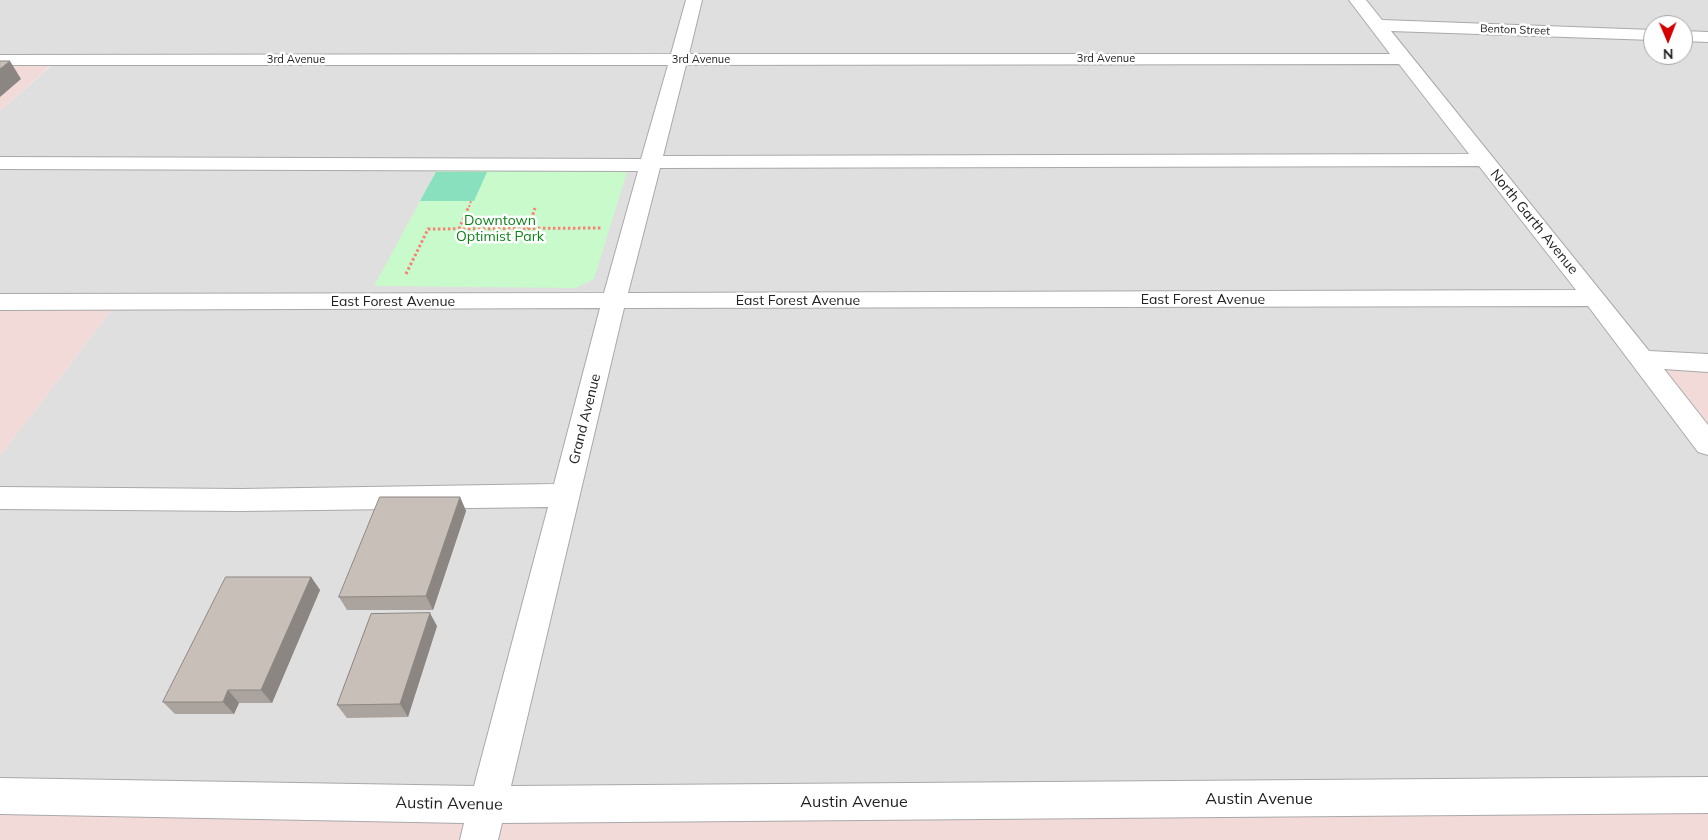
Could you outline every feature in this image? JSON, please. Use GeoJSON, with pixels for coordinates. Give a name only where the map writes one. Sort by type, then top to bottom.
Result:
{"type":"FeatureCollection","features":[{"type":"Feature","properties":{"kind":"street","name":"Grand Avenue"},"geometry":{"type":"LineString","coordinates":[[479,840],[614,301],[680,60],[694,0]]}},
{"type":"Feature","properties":{"kind":"street","name":"North Garth Avenue"},"geometry":{"type":"LineString","coordinates":[[1357,0],[1595,298],[1708,445]]}},
{"type":"Feature","properties":{"kind":"street","name":"Benton Street"},"geometry":{"type":"LineString","coordinates":[[1376,25],[1643,35]]}},
{"type":"Feature","properties":{"kind":"street"},"geometry":{"type":"LineString","coordinates":[[1693,36],[1708,37]]}},
{"type":"Feature","properties":{"kind":"street","name":"3rd Avenue"},"geometry":{"type":"LineString","coordinates":[[0,60],[1403,59]]}},
{"type":"Feature","properties":{"kind":"street"},"geometry":{"type":"LineString","coordinates":[[0,163],[652,164],[1484,160]]}},
{"type":"Feature","properties":{"kind":"street","name":"East Forest Avenue"},"geometry":{"type":"LineString","coordinates":[[0,302],[1595,298]]}},
{"type":"Feature","properties":{"kind":"street"},"geometry":{"type":"LineString","coordinates":[[1643,359],[1708,362]]}},
{"type":"Feature","properties":{"kind":"street"},"geometry":{"type":"LineString","coordinates":[[0,498],[240,500],[566,495]]}},
{"type":"Feature","properties":{"kind":"street","name":"Austin Avenue"},"geometry":{"type":"LineString","coordinates":[[0,796],[488,805],[1708,795]]}},
{"type":"Feature","properties":{"kind":"path"},"geometry":{"type":"LineString","coordinates":[[458,229],[471,202]]}},
{"type":"Feature","properties":{"kind":"path"},"geometry":{"type":"LineString","coordinates":[[527,229],[535,208]]}},
{"type":"Feature","properties":{"kind":"path"},"geometry":{"type":"LineString","coordinates":[[391,302],[428,229],[635,228]]}},
{"type":"Feature","properties":{"kind":"shaded area"},"geometry":{"type":"Polygon","coordinates":[[[0,0],[1708,0],[1708,790],[0,785],[0,456],[116,304],[0,303],[0,111],[60,58],[0,57],[0,0]]]}},
{"type":"Feature","properties":{"kind":"shaded area"},"geometry":{"type":"Polygon","coordinates":[[[0,57],[60,57],[0,111],[0,57]]]}},
{"type":"Feature","properties":{"kind":"shaded area"},"geometry":{"type":"Polygon","coordinates":[[[0,303],[116,304],[0,456],[0,303]]]}},
{"type":"Feature","properties":{"kind":"shaded area"},"geometry":{"type":"Polygon","coordinates":[[[1639,361],[1708,365],[1708,448],[1639,361]]]}},
{"type":"Feature","properties":{"kind":"shaded area"},"geometry":{"type":"Polygon","coordinates":[[[0,785],[1708,790],[1708,840],[0,840],[0,785]]]}},
{"type":"Feature","properties":{"kind":"green space","name":"Downtown Optimist Park"},"geometry":{"type":"Polygon","coordinates":[[[437,170],[627,172],[594,279],[576,288],[374,286],[437,170]]]}},
{"type":"Feature","properties":{"kind":"green space"},"geometry":{"type":"Polygon","coordinates":[[[436,172],[487,172],[474,201],[420,201],[436,172]]]}},
{"type":"Feature","properties":{"kind":"building"},"geometry":{"type":"Polygon","coordinates":[[[0,61],[10,61],[0,69],[0,61]]]}},
{"type":"Feature","properties":{"kind":"building"},"geometry":{"type":"Polygon","coordinates":[[[380,497],[460,497],[426,596],[339,597],[380,497]]]}},
{"type":"Feature","properties":{"kind":"building"},"geometry":{"type":"Polygon","coordinates":[[[226,577],[311,577],[261,690],[228,690],[223,702],[163,702],[226,577]]]}},
{"type":"Feature","properties":{"kind":"building"},"geometry":{"type":"Polygon","coordinates":[[[430,613],[400,704],[337,705],[371,614],[430,613]]]}}]}
